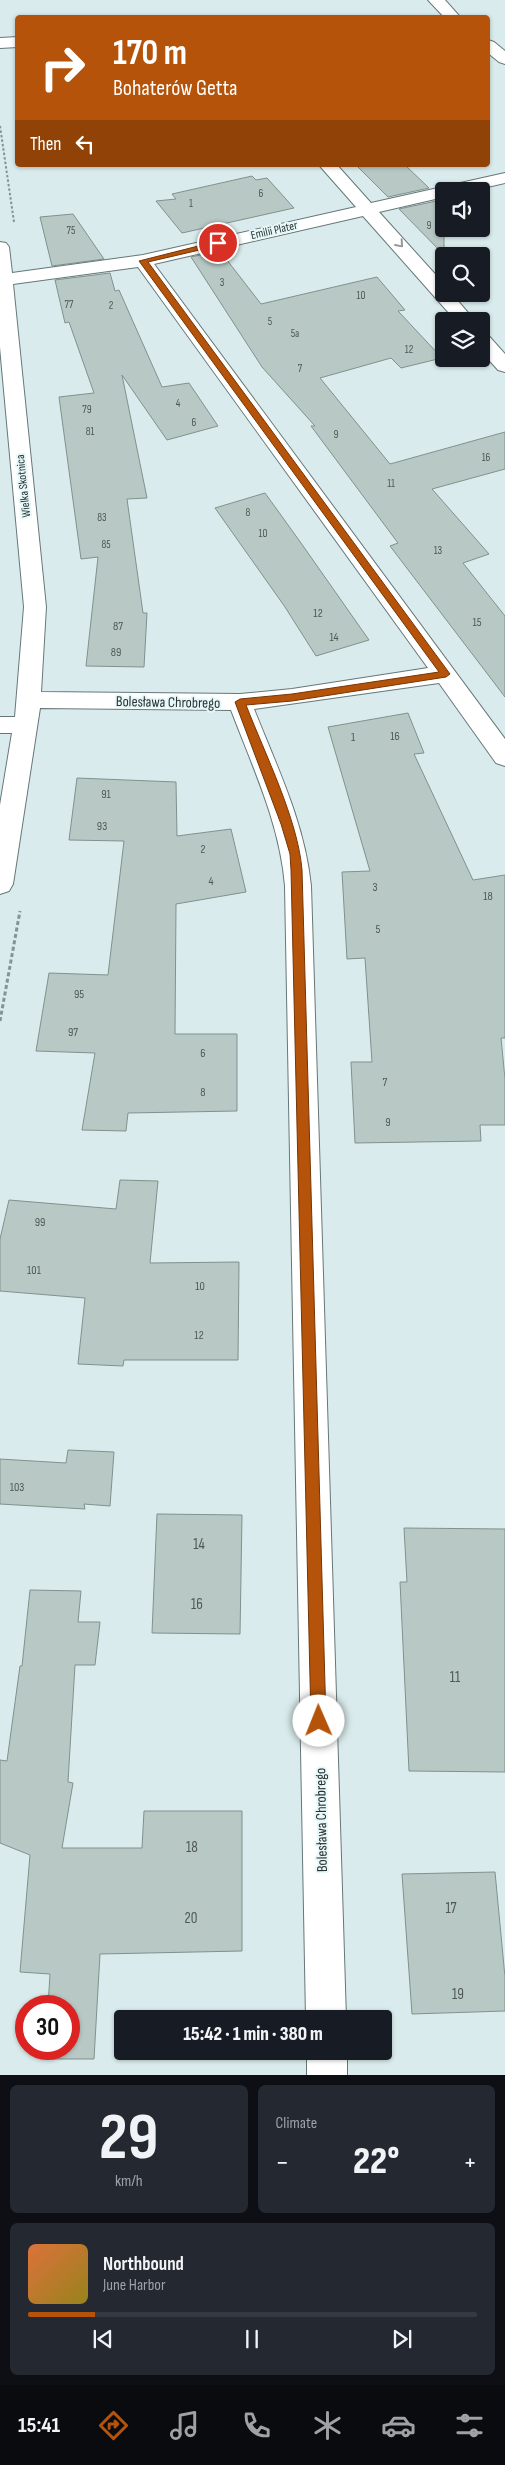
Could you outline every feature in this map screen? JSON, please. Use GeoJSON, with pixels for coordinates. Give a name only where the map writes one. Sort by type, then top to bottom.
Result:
{"type":"FeatureCollection","features":[{"type":"Feature","properties":{"kind":"street"},"geometry":{"type":"LineString","coordinates":[[436,0],[451,15]]}},
{"type":"Feature","properties":{"kind":"street"},"geometry":{"type":"LineString","coordinates":[[0,43],[15,42]]}},
{"type":"Feature","properties":{"kind":"street"},"geometry":{"type":"LineString","coordinates":[[490,47],[505,60]]}},
{"type":"Feature","properties":{"kind":"street"},"geometry":{"type":"LineString","coordinates":[[330,167],[458,312]]}},
{"type":"Feature","properties":{"kind":"street","name":"Emilii Plater"},"geometry":{"type":"LineString","coordinates":[[3,280],[143,261],[505,178]]}},
{"type":"Feature","properties":{"kind":"street","name":"Wielka Skotnica"},"geometry":{"type":"LineString","coordinates":[[0,247],[35,606],[29,700],[0,884]]}},
{"type":"Feature","properties":{"kind":"street"},"geometry":{"type":"LineString","coordinates":[[143,261],[505,757]]}},
{"type":"Feature","properties":{"kind":"street"},"geometry":{"type":"LineString","coordinates":[[490,349],[505,366]]}},
{"type":"Feature","properties":{"kind":"street"},"geometry":{"type":"LineString","coordinates":[[240,702],[292,697],[446,674]]}},
{"type":"Feature","properties":{"kind":"street","name":"Bolesława Chrobrego"},"geometry":{"type":"LineString","coordinates":[[29,700],[240,702],[287,824],[295,854],[298,886],[326,2010]]}},
{"type":"Feature","properties":{"kind":"street"},"geometry":{"type":"LineString","coordinates":[[0,725],[25,725]]}},
{"type":"Feature","properties":{"kind":"street"},"geometry":{"type":"LineString","coordinates":[[327,2060],[328,2075]]}},
{"type":"Feature","properties":{"kind":"building"},"geometry":{"type":"Polygon","coordinates":[[[358,167],[407,167],[429,188],[388,197],[358,167]]]}},
{"type":"Feature","properties":{"kind":"building"},"geometry":{"type":"Polygon","coordinates":[[[252,176],[256,180],[267,178],[294,208],[182,233],[156,201],[176,199],[172,194],[252,176]]]}},
{"type":"Feature","properties":{"kind":"building"},"geometry":{"type":"Polygon","coordinates":[[[435,201],[435,237],[444,237],[444,247],[436,247],[399,209],[435,201]]]}},
{"type":"Feature","properties":{"kind":"building"},"geometry":{"type":"Polygon","coordinates":[[[73,214],[104,259],[52,266],[40,217],[73,214]]]}},
{"type":"Feature","properties":{"kind":"building"},"geometry":{"type":"Polygon","coordinates":[[[220,251],[261,304],[377,277],[405,310],[398,311],[435,351],[435,360],[401,368],[391,358],[320,378],[390,464],[505,432],[505,469],[432,489],[489,554],[463,563],[505,616],[505,697],[390,546],[398,543],[311,426],[315,426],[262,367],[191,257],[220,251]]]}},
{"type":"Feature","properties":{"kind":"building"},"geometry":{"type":"Polygon","coordinates":[[[110,273],[115,291],[119,290],[162,387],[189,383],[218,426],[167,440],[122,375],[147,498],[127,499],[143,613],[147,613],[144,667],[86,666],[98,557],[81,559],[59,397],[94,393],[69,322],[65,323],[55,280],[110,273]]]}},
{"type":"Feature","properties":{"kind":"building"},"geometry":{"type":"Polygon","coordinates":[[[265,493],[369,640],[316,656],[285,607],[215,508],[265,493]]]}},
{"type":"Feature","properties":{"kind":"building"},"geometry":{"type":"Polygon","coordinates":[[[408,713],[424,753],[414,754],[473,880],[505,875],[505,1038],[501,1038],[505,1079],[505,1125],[480,1125],[481,1141],[355,1143],[351,1062],[372,1062],[365,958],[347,959],[342,872],[370,871],[328,727],[408,713]]]}},
{"type":"Feature","properties":{"kind":"building"},"geometry":{"type":"Polygon","coordinates":[[[77,778],[176,782],[177,836],[231,829],[246,892],[176,904],[175,1034],[237,1034],[237,1111],[128,1113],[126,1131],[82,1130],[95,1053],[36,1051],[49,973],[108,975],[124,841],[69,840],[77,778]]]}},
{"type":"Feature","properties":{"kind":"building"},"geometry":{"type":"Polygon","coordinates":[[[120,1180],[158,1181],[150,1263],[239,1262],[238,1360],[124,1360],[123,1366],[78,1364],[85,1298],[0,1291],[0,1239],[9,1200],[116,1209],[120,1180]]]}},
{"type":"Feature","properties":{"kind":"building"},"geometry":{"type":"Polygon","coordinates":[[[68,1450],[114,1452],[110,1506],[84,1504],[85,1509],[0,1504],[0,1459],[66,1463],[68,1450]]]}},
{"type":"Feature","properties":{"kind":"building"},"geometry":{"type":"Polygon","coordinates":[[[157,1514],[242,1515],[240,1634],[152,1633],[157,1514]]]}},
{"type":"Feature","properties":{"kind":"building"},"geometry":{"type":"Polygon","coordinates":[[[404,1528],[505,1529],[505,1772],[409,1771],[400,1582],[407,1582],[404,1528]]]}},
{"type":"Feature","properties":{"kind":"building"},"geometry":{"type":"Polygon","coordinates":[[[30,1590],[81,1591],[78,1622],[100,1622],[95,1665],[75,1665],[68,1782],[73,1783],[62,1848],[142,1848],[144,1811],[242,1811],[242,1951],[100,1954],[94,2059],[80,2059],[80,1995],[49,1995],[50,1974],[20,1972],[30,1855],[0,1843],[0,1760],[7,1761],[20,1666],[22,1666],[30,1590]]]}},
{"type":"Feature","properties":{"kind":"building"},"geometry":{"type":"Polygon","coordinates":[[[495,1872],[505,1977],[505,2011],[412,2014],[402,1874],[495,1872]]]}},
{"type":"Feature","properties":{"kind":"route"},"geometry":{"type":"LineString","coordinates":[[218,243],[143,261],[446,674],[292,697],[240,702],[287,824],[297,870],[319,1721]]}}]}
